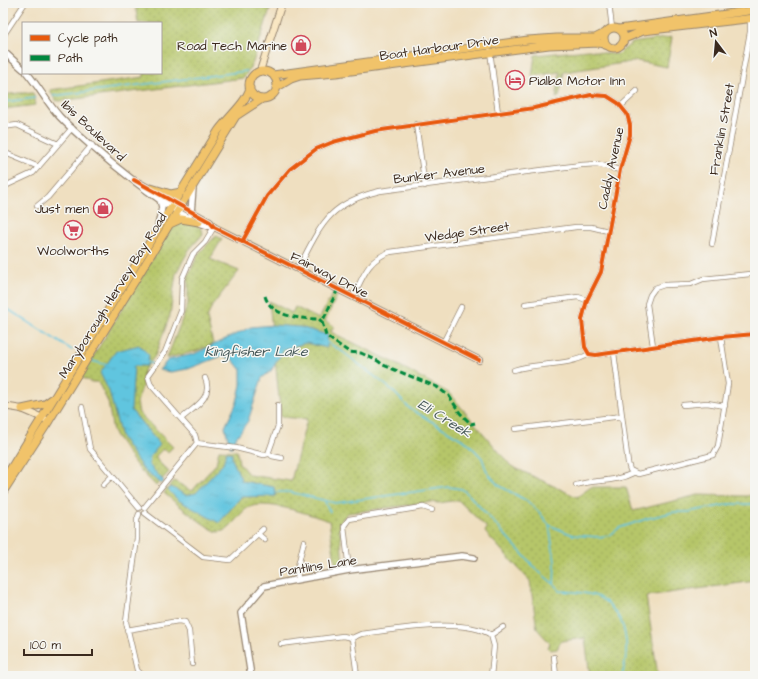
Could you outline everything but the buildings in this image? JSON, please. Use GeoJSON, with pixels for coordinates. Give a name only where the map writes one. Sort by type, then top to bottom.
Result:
{"type":"FeatureCollection","features":[{"type":"Feature","properties":{"kind":"main road"},"geometry":{"type":"LineString","coordinates":[[260,71],[282,3]]}},
{"type":"Feature","properties":{"kind":"main road"},"geometry":{"type":"LineString","coordinates":[[753,17],[643,31],[624,40],[619,47],[613,48],[608,46],[604,40],[605,33],[616,28],[755,10]]}},
{"type":"Feature","properties":{"kind":"main road"},"geometry":{"type":"LineString","coordinates":[[724,14],[753,17]]}},
{"type":"Feature","properties":{"kind":"main road"},"geometry":{"type":"LineString","coordinates":[[616,28],[624,34],[624,40]]}},
{"type":"Feature","properties":{"kind":"main road","name":"Boat Harbour Drive"},"geometry":{"type":"LineString","coordinates":[[276,88],[291,78],[300,76],[336,73],[557,38],[595,38],[605,33]]}},
{"type":"Feature","properties":{"kind":"main road","name":"Boat Harbour Drive"},"geometry":{"type":"LineString","coordinates":[[273,75],[490,49],[600,43],[608,46]]}},
{"type":"Feature","properties":{"kind":"main road"},"geometry":{"type":"LineString","coordinates":[[260,71],[266,71],[273,75],[276,81],[276,88],[268,98],[262,98],[254,95],[250,88],[250,81],[253,75],[260,71]]}},
{"type":"Feature","properties":{"kind":"main road","name":"Maryborough Hervey Bay Road"},"geometry":{"type":"LineString","coordinates":[[3,481],[45,419],[169,225],[180,192],[228,117],[247,96],[250,88]]}},
{"type":"Feature","properties":{"kind":"main road","name":"Maryborough Hervey Bay Road"},"geometry":{"type":"LineString","coordinates":[[3,492],[45,419],[53,399],[158,229],[194,186],[236,116],[262,98]]}},
{"type":"Feature","properties":{"kind":"main road"},"geometry":{"type":"LineString","coordinates":[[151,188],[171,194],[180,192]]}},
{"type":"Feature","properties":{"kind":"main road"},"geometry":{"type":"LineString","coordinates":[[169,225],[181,220],[199,222]]}},
{"type":"Feature","properties":{"kind":"main road"},"geometry":{"type":"LineString","coordinates":[[22,409],[45,404],[53,399]]}},
{"type":"Feature","properties":{"kind":"main road"},"geometry":{"type":"LineString","coordinates":[[3,406],[22,409],[45,419]]}},
{"type":"Feature","properties":{"kind":"street"},"geometry":{"type":"LineString","coordinates":[[3,36],[25,3]]}},
{"type":"Feature","properties":{"kind":"street"},"geometry":{"type":"LineString","coordinates":[[609,3],[616,28]]}},
{"type":"Feature","properties":{"kind":"street","name":"Franklin Street"},"geometry":{"type":"LineString","coordinates":[[712,244],[753,17]]}},
{"type":"Feature","properties":{"kind":"street"},"geometry":{"type":"LineString","coordinates":[[490,49],[498,113]]}},
{"type":"Feature","properties":{"kind":"street"},"geometry":{"type":"LineString","coordinates":[[3,51],[22,67]]}},
{"type":"Feature","properties":{"kind":"street","name":"Ibis Boulevard"},"geometry":{"type":"LineString","coordinates":[[29,74],[60,116],[72,128],[92,146],[160,200],[176,207]]}},
{"type":"Feature","properties":{"kind":"street"},"geometry":{"type":"LineString","coordinates":[[242,242],[268,196],[290,169],[316,149],[333,142],[375,131],[534,108],[596,94],[606,96],[621,106],[637,90]]}},
{"type":"Feature","properties":{"kind":"street","name":"Caddy Avenue"},"geometry":{"type":"LineString","coordinates":[[588,354],[585,347],[582,320],[586,300],[601,272],[620,170],[630,135],[630,125],[627,114],[621,106]]}},
{"type":"Feature","properties":{"kind":"street"},"geometry":{"type":"LineString","coordinates":[[416,124],[425,186]]}},
{"type":"Feature","properties":{"kind":"street"},"geometry":{"type":"LineString","coordinates":[[3,127],[17,126],[58,144]]}},
{"type":"Feature","properties":{"kind":"street"},"geometry":{"type":"LineString","coordinates":[[4,186],[34,173],[72,128]]}},
{"type":"Feature","properties":{"kind":"street"},"geometry":{"type":"LineString","coordinates":[[38,206],[48,197],[92,146]]}},
{"type":"Feature","properties":{"kind":"street"},"geometry":{"type":"LineString","coordinates":[[3,152],[39,167]]}},
{"type":"Feature","properties":{"kind":"street","name":"Bunker Avenue"},"geometry":{"type":"LineString","coordinates":[[298,269],[315,235],[327,218],[343,204],[359,196],[581,165],[597,164],[620,170]]}},
{"type":"Feature","properties":{"kind":"street","name":"Ibis Boulevard"},"geometry":{"type":"LineString","coordinates":[[134,180],[151,188],[176,207]]}},
{"type":"Feature","properties":{"kind":"street"},"geometry":{"type":"LineString","coordinates":[[191,213],[191,201],[194,186]]}},
{"type":"Feature","properties":{"kind":"street"},"geometry":{"type":"LineString","coordinates":[[158,229],[162,210],[160,200]]}},
{"type":"Feature","properties":{"kind":"street","name":"Fairway Drive"},"geometry":{"type":"LineString","coordinates":[[176,207],[210,222],[214,227]]}},
{"type":"Feature","properties":{"kind":"street","name":"Fairway Drive"},"geometry":{"type":"LineString","coordinates":[[176,207],[199,222],[214,227],[479,360]]}},
{"type":"Feature","properties":{"kind":"street"},"geometry":{"type":"LineString","coordinates":[[197,443],[195,435],[151,385],[148,376],[165,352],[181,311],[182,279],[193,254],[205,242],[214,227]]}},
{"type":"Feature","properties":{"kind":"street","name":"Wedge Street"},"geometry":{"type":"LineString","coordinates":[[353,297],[370,263],[378,256],[390,252],[576,227],[591,227],[608,231]]}},
{"type":"Feature","properties":{"kind":"street"},"geometry":{"type":"LineString","coordinates":[[654,346],[647,304],[650,295],[655,288],[664,285],[691,284],[703,279],[750,274]]}},
{"type":"Feature","properties":{"kind":"street"},"geometry":{"type":"LineString","coordinates":[[524,304],[578,297],[586,300]]}},
{"type":"Feature","properties":{"kind":"street"},"geometry":{"type":"LineString","coordinates":[[443,343],[461,307]]}},
{"type":"Feature","properties":{"kind":"street"},"geometry":{"type":"LineString","coordinates":[[514,370],[526,366],[580,359],[588,354],[596,355],[614,353],[654,346],[755,334]]}},
{"type":"Feature","properties":{"kind":"street"},"geometry":{"type":"LineString","coordinates":[[614,353],[628,464],[634,472],[638,474],[713,455],[718,446],[728,384],[721,337]]}},
{"type":"Feature","properties":{"kind":"street"},"geometry":{"type":"LineString","coordinates":[[181,419],[205,397],[208,389],[205,378]]}},
{"type":"Feature","properties":{"kind":"street"},"geometry":{"type":"LineString","coordinates":[[683,405],[707,404],[725,406]]}},
{"type":"Feature","properties":{"kind":"street"},"geometry":{"type":"LineString","coordinates":[[269,453],[278,426],[278,405]]}},
{"type":"Feature","properties":{"kind":"street"},"geometry":{"type":"LineString","coordinates":[[82,407],[90,449],[145,513],[205,558],[230,560],[263,529]]}},
{"type":"Feature","properties":{"kind":"street"},"geometry":{"type":"LineString","coordinates":[[515,429],[622,416]]}},
{"type":"Feature","properties":{"kind":"street"},"geometry":{"type":"LineString","coordinates":[[197,443],[236,448],[264,455],[269,453]]}},
{"type":"Feature","properties":{"kind":"street"},"geometry":{"type":"LineString","coordinates":[[142,676],[137,670],[126,622],[137,538],[136,520],[139,514],[137,511],[197,443]]}},
{"type":"Feature","properties":{"kind":"street"},"geometry":{"type":"LineString","coordinates":[[269,453],[272,456],[282,458]]}},
{"type":"Feature","properties":{"kind":"street"},"geometry":{"type":"LineString","coordinates":[[576,486],[589,481],[620,479],[634,472]]}},
{"type":"Feature","properties":{"kind":"street"},"geometry":{"type":"LineString","coordinates":[[103,485],[112,476]]}},
{"type":"Feature","properties":{"kind":"street"},"geometry":{"type":"LineString","coordinates":[[349,570],[344,526],[349,519],[417,508],[432,510]]}},
{"type":"Feature","properties":{"kind":"street"},"geometry":{"type":"LineString","coordinates":[[139,514],[145,513]]}},
{"type":"Feature","properties":{"kind":"street"},"geometry":{"type":"LineString","coordinates":[[258,534],[265,540]]}},
{"type":"Feature","properties":{"kind":"street"},"geometry":{"type":"LineString","coordinates":[[298,579],[297,570],[304,541]]}},
{"type":"Feature","properties":{"kind":"street","name":"Pantlins Lane"},"geometry":{"type":"LineString","coordinates":[[250,676],[242,611],[264,586],[349,570],[462,556],[474,558]]}},
{"type":"Feature","properties":{"kind":"street"},"geometry":{"type":"LineString","coordinates":[[127,630],[178,621],[185,622],[189,631],[192,664]]}},
{"type":"Feature","properties":{"kind":"street"},"geometry":{"type":"LineString","coordinates":[[281,644],[343,636],[352,638],[361,634],[433,626],[478,629],[491,635],[494,646],[491,676]]}},
{"type":"Feature","properties":{"kind":"street"},"geometry":{"type":"LineString","coordinates":[[491,635],[503,627]]}},
{"type":"Feature","properties":{"kind":"street"},"geometry":{"type":"LineString","coordinates":[[352,638],[357,676]]}},
{"type":"Feature","properties":{"kind":"street"},"geometry":{"type":"LineString","coordinates":[[554,656],[556,676]]}},
{"type":"Feature","properties":{"kind":"green space"},"geometry":{"type":"Polygon","coordinates":[[[135,3],[272,3],[253,62],[244,78],[59,101],[55,100],[50,90],[144,77],[144,74],[162,74],[162,22],[138,22],[135,3]]]}},
{"type":"Feature","properties":{"kind":"green space"},"geometry":{"type":"Polygon","coordinates":[[[672,37],[667,67],[637,61],[564,72],[559,97],[556,98],[560,72],[532,76],[535,55],[589,50],[609,54],[618,54],[632,43],[672,37]]]}},
{"type":"Feature","properties":{"kind":"green space"},"geometry":{"type":"Polygon","coordinates":[[[33,93],[36,105],[3,109],[3,95],[33,93]]]}},
{"type":"Feature","properties":{"kind":"green space"},"geometry":{"type":"Polygon","coordinates":[[[183,222],[198,226],[203,234],[189,250],[176,273],[170,315],[155,356],[144,370],[142,387],[137,402],[139,413],[173,447],[168,452],[163,449],[156,456],[157,460],[169,472],[156,486],[138,468],[113,432],[108,402],[98,382],[91,382],[81,377],[170,229],[174,225],[183,222]]]}},
{"type":"Feature","properties":{"kind":"green space"},"geometry":{"type":"Polygon","coordinates":[[[216,236],[222,239],[210,259],[239,271],[212,306],[207,318],[213,344],[196,351],[167,358],[188,304],[188,276],[199,253],[216,236]]]}},
{"type":"Feature","properties":{"kind":"green space"},"geometry":{"type":"Polygon","coordinates":[[[333,293],[337,296],[325,321],[334,326],[331,332],[391,361],[449,393],[511,466],[577,497],[591,487],[626,487],[633,511],[698,495],[747,496],[755,494],[755,581],[646,596],[658,676],[590,676],[585,638],[561,641],[557,649],[550,650],[548,648],[550,643],[537,629],[530,581],[485,532],[487,528],[458,500],[348,513],[339,523],[343,563],[342,566],[336,567],[329,521],[321,518],[287,508],[263,505],[253,506],[246,509],[227,529],[223,531],[215,531],[200,522],[164,493],[174,481],[192,491],[216,464],[219,450],[237,451],[239,463],[249,475],[291,481],[307,419],[281,417],[269,301],[292,313],[295,307],[319,319],[333,293]]]}},
{"type":"Feature","properties":{"kind":"water","name":"Kingfisher Lake"},"geometry":{"type":"Polygon","coordinates":[[[273,325],[300,327],[328,335],[327,348],[306,343],[284,349],[271,371],[262,378],[248,421],[235,439],[232,447],[230,447],[225,427],[237,402],[241,385],[241,370],[233,360],[222,356],[188,369],[170,372],[159,370],[168,360],[194,354],[251,327],[273,325]]]}},
{"type":"Feature","properties":{"kind":"water"},"geometry":{"type":"Polygon","coordinates":[[[139,345],[149,355],[147,366],[134,366],[131,410],[160,445],[150,456],[149,465],[164,481],[162,484],[145,472],[121,437],[109,391],[100,373],[116,351],[139,345]]]}},
{"type":"Feature","properties":{"kind":"water"},"geometry":{"type":"Polygon","coordinates":[[[226,452],[232,453],[232,459],[242,481],[274,487],[276,496],[241,497],[219,523],[178,500],[168,490],[171,487],[186,495],[196,493],[223,464],[226,452]]]}},
{"type":"Feature","properties":{"kind":"waterway"},"geometry":{"type":"LineString","coordinates":[[53,96],[247,71]]}},
{"type":"Feature","properties":{"kind":"waterway"},"geometry":{"type":"LineString","coordinates":[[3,102],[35,98]]}},
{"type":"Feature","properties":{"kind":"waterway","name":"Eli Creek"},"geometry":{"type":"LineString","coordinates":[[3,306],[72,350]]}},
{"type":"Feature","properties":{"kind":"waterway","name":"Eli Creek"},"geometry":{"type":"LineString","coordinates":[[327,342],[343,352],[391,389],[409,408],[468,443],[482,458],[487,472],[498,485],[527,501],[539,512],[549,525],[573,535],[599,537],[610,535],[619,528],[649,518],[674,512],[688,512],[731,504],[755,504]]}},
{"type":"Feature","properties":{"kind":"waterway","name":"Eli Creek"},"geometry":{"type":"LineString","coordinates":[[89,360],[107,365]]}},
{"type":"Feature","properties":{"kind":"waterway","name":"Eli Creek"},"geometry":{"type":"LineString","coordinates":[[147,362],[152,364]]}},
{"type":"Feature","properties":{"kind":"waterway"},"geometry":{"type":"LineString","coordinates":[[275,492],[290,492],[335,503],[449,487],[462,489],[538,571],[554,584]]}},
{"type":"Feature","properties":{"kind":"waterway"},"geometry":{"type":"LineString","coordinates":[[325,502],[330,512]]}},
{"type":"Feature","properties":{"kind":"waterway"},"geometry":{"type":"LineString","coordinates":[[549,525],[555,562],[554,584],[560,591],[583,593],[600,597],[616,612],[620,620],[626,638],[626,657],[622,676]]}},
{"type":"Feature","properties":{"kind":"marked path"},"geometry":{"type":"LineString","coordinates":[[338,289],[322,322],[326,336],[349,352],[361,353],[383,365],[437,387],[449,396],[460,413],[471,424],[475,423]]}},
{"type":"Feature","properties":{"kind":"marked path"},"geometry":{"type":"LineString","coordinates":[[265,296],[268,303],[280,313],[296,317],[319,319],[322,322]]}},
{"type":"Feature","properties":{"kind":"cycle path"},"geometry":{"type":"LineString","coordinates":[[242,242],[267,196],[290,169],[316,149],[333,142],[375,131],[534,108],[591,95],[607,96],[618,103],[627,114],[630,125],[630,135],[620,170],[601,272],[587,300],[582,320],[585,347],[589,354],[596,355],[721,337],[755,334]]}},
{"type":"Feature","properties":{"kind":"cycle path"},"geometry":{"type":"LineString","coordinates":[[134,180],[210,222],[214,227],[479,360]]}},
{"type":"Feature","properties":{"kind":"place","name":"Road Tech Marine"},"geometry":{"type":"Point","coordinates":[301,45]}},
{"type":"Feature","properties":{"kind":"place","name":"Pialba Motor Inn"},"geometry":{"type":"Point","coordinates":[515,80]}},
{"type":"Feature","properties":{"kind":"place","name":"Just men"},"geometry":{"type":"Point","coordinates":[103,208]}},
{"type":"Feature","properties":{"kind":"place","name":"Woolworths"},"geometry":{"type":"Point","coordinates":[73,230]}}]}
